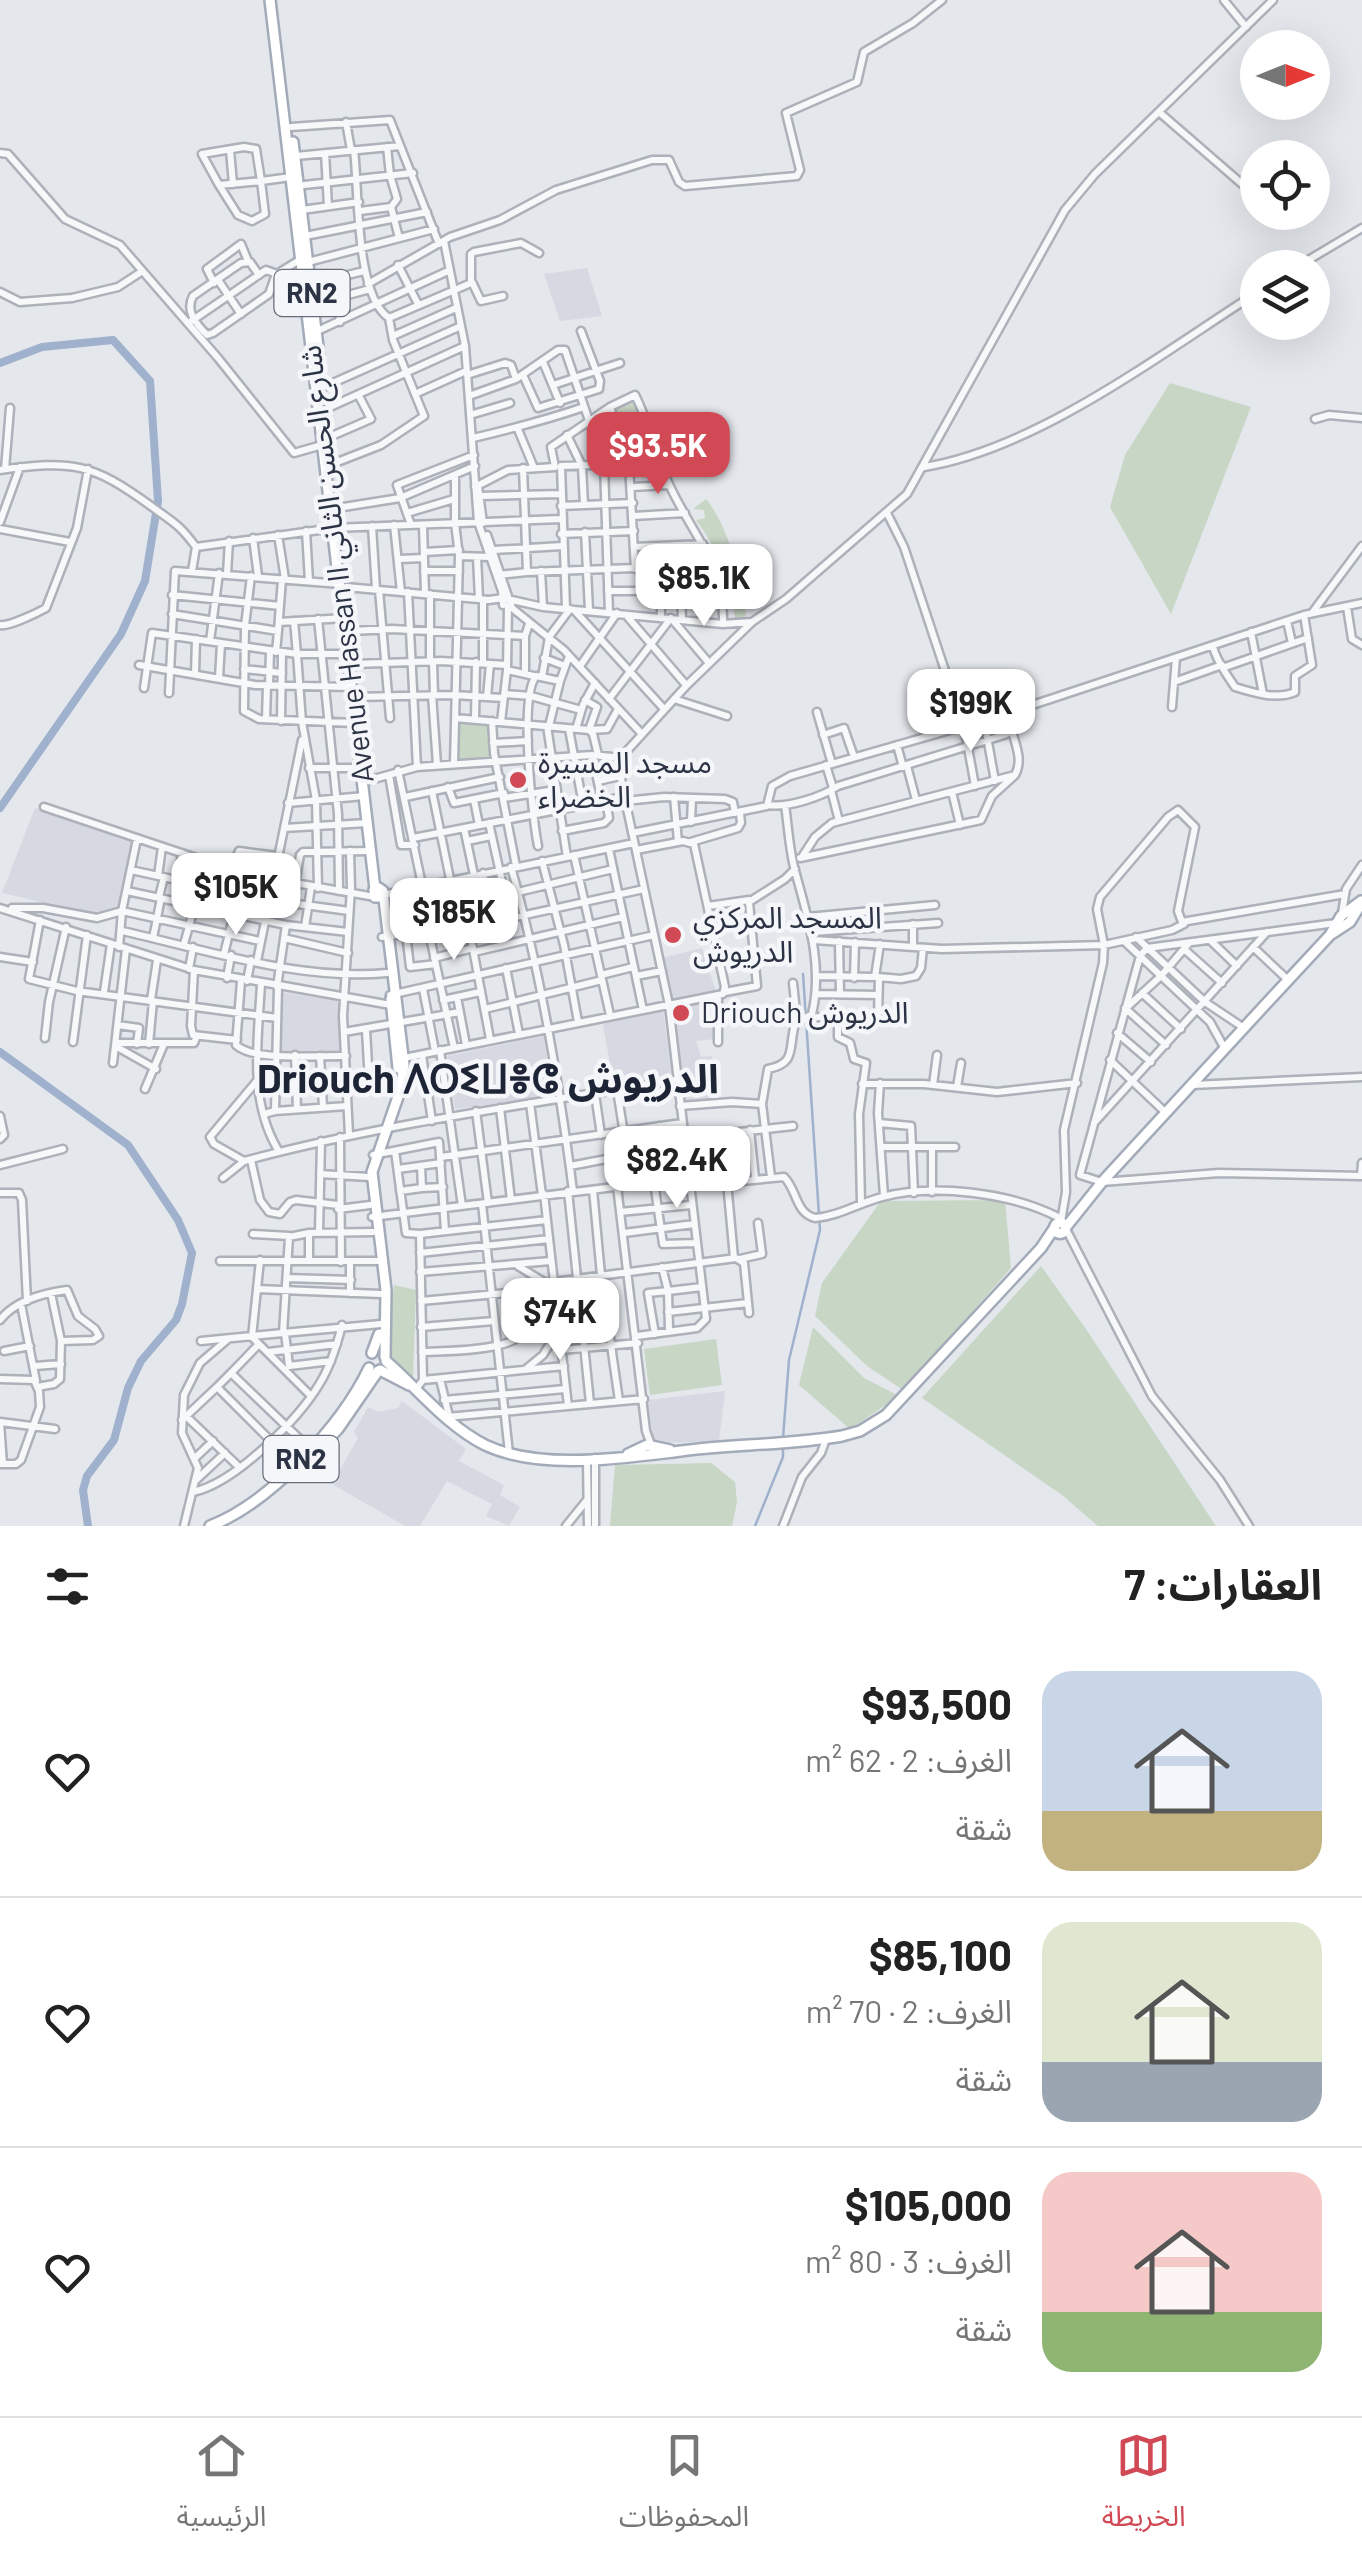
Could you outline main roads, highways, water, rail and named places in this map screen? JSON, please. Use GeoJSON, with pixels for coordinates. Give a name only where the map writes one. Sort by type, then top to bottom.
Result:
{"type":"FeatureCollection","features":[{"type":"Feature","properties":{"kind":"main road","name":"Avenue Hassan II شارع الحسن الثاني"},"geometry":{"type":"LineString","coordinates":[[273,0],[296,156],[295,183],[306,236],[305,260]]}},
{"type":"Feature","properties":{"kind":"main road","name":"Avenue Hassan II شارع الحسن الثاني"},"geometry":{"type":"LineString","coordinates":[[273,0],[351,631],[356,723],[366,782],[364,796],[381,893]]}},
{"type":"Feature","properties":{"kind":"main road","name":"Avenue Hassan II شارع الحسن الثاني"},"geometry":{"type":"LineString","coordinates":[[344,585],[352,659]]}},
{"type":"Feature","properties":{"kind":"main road","name":"Avenue Hassan II شارع الحسن الثاني"},"geometry":{"type":"LineString","coordinates":[[354,694],[400,1058],[398,1090],[369,1178],[373,1232],[386,1290],[380,1365]]}},
{"type":"Feature","properties":{"kind":"main road"},"geometry":{"type":"LineString","coordinates":[[380,1365],[418,1385],[472,1438],[509,1454],[537,1460],[826,1439],[860,1430],[886,1414],[1362,901]]}},
{"type":"Feature","properties":{"kind":"main road","name":"Avenue Hassan II شارع الحسن الثاني"},"geometry":{"type":"LineString","coordinates":[[385,936],[392,998]]}},
{"type":"Feature","properties":{"kind":"main road","name":"Avenue Hassan II شارع الحسن الثاني"},"geometry":{"type":"LineString","coordinates":[[375,1155],[372,1178],[381,1324],[372,1353],[379,1352],[380,1365]]}},
{"type":"Feature","properties":{"kind":"main road","name":"RN2"},"geometry":{"type":"LineString","coordinates":[[210,1526],[243,1512],[295,1466],[380,1365]]}},
{"type":"Feature","properties":{"kind":"main road","name":"RN2"},"geometry":{"type":"LineString","coordinates":[[223,1526],[262,1504],[299,1470],[338,1429],[380,1365]]}},
{"type":"Feature","properties":{"kind":"waterway"},"geometry":{"type":"LineString","coordinates":[[0,363],[42,347],[113,340],[150,381],[158,501],[145,581],[121,634],[0,808]]}},
{"type":"Feature","properties":{"kind":"waterway"},"geometry":{"type":"LineString","coordinates":[[783,1438],[789,1360],[820,1230],[803,974]]}},
{"type":"Feature","properties":{"kind":"waterway"},"geometry":{"type":"LineString","coordinates":[[0,1052],[128,1145],[178,1220],[192,1253],[176,1320],[141,1361],[128,1388],[114,1440],[87,1476],[83,1490],[88,1526]]}},
{"type":"Feature","properties":{"kind":"waterway"},"geometry":{"type":"LineString","coordinates":[[755,1526],[783,1457],[783,1446]]}},
{"type":"Feature","properties":{"kind":"place","name":"مسجد المسيرة الخضراء"},"geometry":{"type":"Point","coordinates":[518,780]}},
{"type":"Feature","properties":{"kind":"place","name":"المسجد المركزي الدريوش"},"geometry":{"type":"Point","coordinates":[673,935]}},
{"type":"Feature","properties":{"kind":"place","name":"Driouch الدريوش"},"geometry":{"type":"Point","coordinates":[681,1013]}},
{"type":"Feature","properties":{"kind":"district","name":"Driouch ⴷⵔⵉⵡⴻⵛ الدريوش"},"geometry":{"type":"Point","coordinates":[488,1079]}}]}
